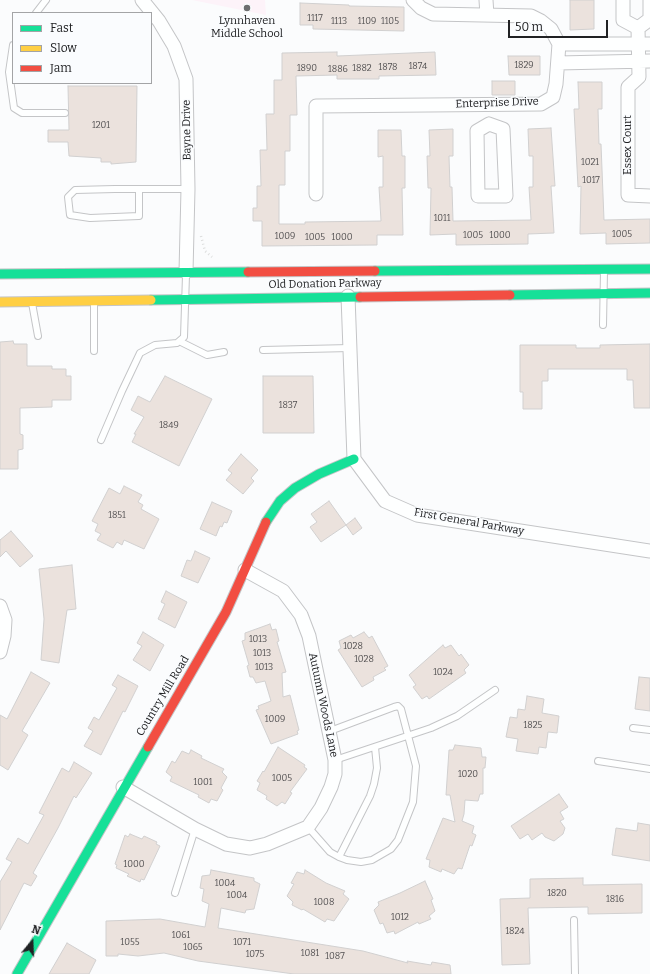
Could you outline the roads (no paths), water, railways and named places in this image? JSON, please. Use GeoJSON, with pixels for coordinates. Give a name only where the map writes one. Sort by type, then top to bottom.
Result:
{"type":"FeatureCollection","features":[{"type":"Feature","properties":{"kind":"street","name":"Bayne Drive"},"geometry":{"type":"LineString","coordinates":[[142,0],[152,12]]}},
{"type":"Feature","properties":{"kind":"street"},"geometry":{"type":"LineString","coordinates":[[413,0],[421,8],[433,14],[531,16],[551,29],[559,44],[644,44]]}},
{"type":"Feature","properties":{"kind":"street"},"geometry":{"type":"LineString","coordinates":[[486,0],[487,15]]}},
{"type":"Feature","properties":{"kind":"street"},"geometry":{"type":"LineString","coordinates":[[623,0],[623,20],[638,28],[650,19],[650,0]]}},
{"type":"Feature","properties":{"kind":"street","name":"Bayne Drive"},"geometry":{"type":"LineString","coordinates":[[152,12],[174,46],[186,79],[188,189],[186,272]]}},
{"type":"Feature","properties":{"kind":"street","name":"Essex Court"},"geometry":{"type":"LineString","coordinates":[[638,28],[644,44],[645,80],[628,87],[628,195],[650,196]]}},
{"type":"Feature","properties":{"kind":"street","name":"Enterprise Drive"},"geometry":{"type":"LineString","coordinates":[[316,194],[316,106],[541,104],[553,97],[556,84],[559,44]]}},
{"type":"Feature","properties":{"kind":"street"},"geometry":{"type":"LineString","coordinates":[[558,63],[645,61]]}},
{"type":"Feature","properties":{"kind":"street"},"geometry":{"type":"LineString","coordinates":[[489,104],[489,124]]}},
{"type":"Feature","properties":{"kind":"street"},"geometry":{"type":"LineString","coordinates":[[489,124],[503,129],[506,196],[478,196],[477,131],[489,124]]}},
{"type":"Feature","properties":{"kind":"street","name":"Old Donation Parkway"},"geometry":{"type":"LineString","coordinates":[[0,274],[650,269]]}},
{"type":"Feature","properties":{"kind":"street","name":"Old Donation Parkway"},"geometry":{"type":"LineString","coordinates":[[0,302],[650,293]]}},
{"type":"Feature","properties":{"kind":"street"},"geometry":{"type":"LineString","coordinates":[[348,296],[354,459]]}},
{"type":"Feature","properties":{"kind":"street","name":"First General Parkway"},"geometry":{"type":"LineString","coordinates":[[354,459],[386,501],[417,516],[650,551]]}},
{"type":"Feature","properties":{"kind":"street","name":"Country Mill Road"},"geometry":{"type":"LineString","coordinates":[[17,974],[123,787],[222,618],[267,520],[280,501],[295,488],[319,474],[354,459]]}},
{"type":"Feature","properties":{"kind":"street","name":"Autumn Woods Lane"},"geometry":{"type":"LineString","coordinates":[[245,570],[283,591],[301,615],[309,636],[318,683],[330,731],[335,760],[335,774],[331,786],[308,827]]}},
{"type":"Feature","properties":{"kind":"street"},"geometry":{"type":"LineString","coordinates":[[0,606],[5,620],[4,636],[0,652]]}},
{"type":"Feature","properties":{"kind":"street"},"geometry":{"type":"LineString","coordinates":[[123,787],[195,829],[226,844],[250,848],[267,844],[308,827]]}},
{"type":"Feature","properties":{"kind":"lane"},"geometry":{"type":"LineString","coordinates":[[37,12],[46,0]]}},
{"type":"Feature","properties":{"kind":"lane"},"geometry":{"type":"LineString","coordinates":[[12,52],[9,72],[14,108],[22,113],[65,113]]}},
{"type":"Feature","properties":{"kind":"lane"},"geometry":{"type":"LineString","coordinates":[[139,189],[138,216],[90,218],[70,215],[68,197],[75,190],[139,189],[188,189]]}},
{"type":"Feature","properties":{"kind":"lane"},"geometry":{"type":"LineString","coordinates":[[603,325],[604,269]]}},
{"type":"Feature","properties":{"kind":"lane"},"geometry":{"type":"LineString","coordinates":[[181,342],[184,338],[186,272]]}},
{"type":"Feature","properties":{"kind":"lane"},"geometry":{"type":"LineString","coordinates":[[94,300],[94,351]]}},
{"type":"Feature","properties":{"kind":"lane"},"geometry":{"type":"LineString","coordinates":[[32,301],[38,336]]}},
{"type":"Feature","properties":{"kind":"lane"},"geometry":{"type":"LineString","coordinates":[[102,440],[122,391],[140,353],[155,345],[181,342],[207,355],[224,352]]}},
{"type":"Feature","properties":{"kind":"lane"},"geometry":{"type":"LineString","coordinates":[[263,350],[350,348]]}},
{"type":"Feature","properties":{"kind":"lane"},"geometry":{"type":"LineString","coordinates":[[335,760],[410,736],[457,716],[495,690]]}},
{"type":"Feature","properties":{"kind":"lane"},"geometry":{"type":"LineString","coordinates":[[308,827],[330,852],[339,857],[346,860],[361,862],[372,860],[391,849],[398,840],[408,816],[415,786],[416,766],[410,736],[401,709],[398,706],[330,731]]}},
{"type":"Feature","properties":{"kind":"lane"},"geometry":{"type":"LineString","coordinates":[[633,728],[650,730]]}},
{"type":"Feature","properties":{"kind":"lane"},"geometry":{"type":"LineString","coordinates":[[339,857],[372,790],[376,768],[374,747]]}},
{"type":"Feature","properties":{"kind":"lane"},"geometry":{"type":"LineString","coordinates":[[598,761],[650,769]]}},
{"type":"Feature","properties":{"kind":"lane"},"geometry":{"type":"LineString","coordinates":[[175,893],[195,829]]}},
{"type":"Feature","properties":{"kind":"lane"},"geometry":{"type":"LineString","coordinates":[[574,920],[575,974]]}},
{"type":"Feature","properties":{"kind":"place","name":"Lynnhaven Middle School"},"geometry":{"type":"Point","coordinates":[247,8]}}]}
